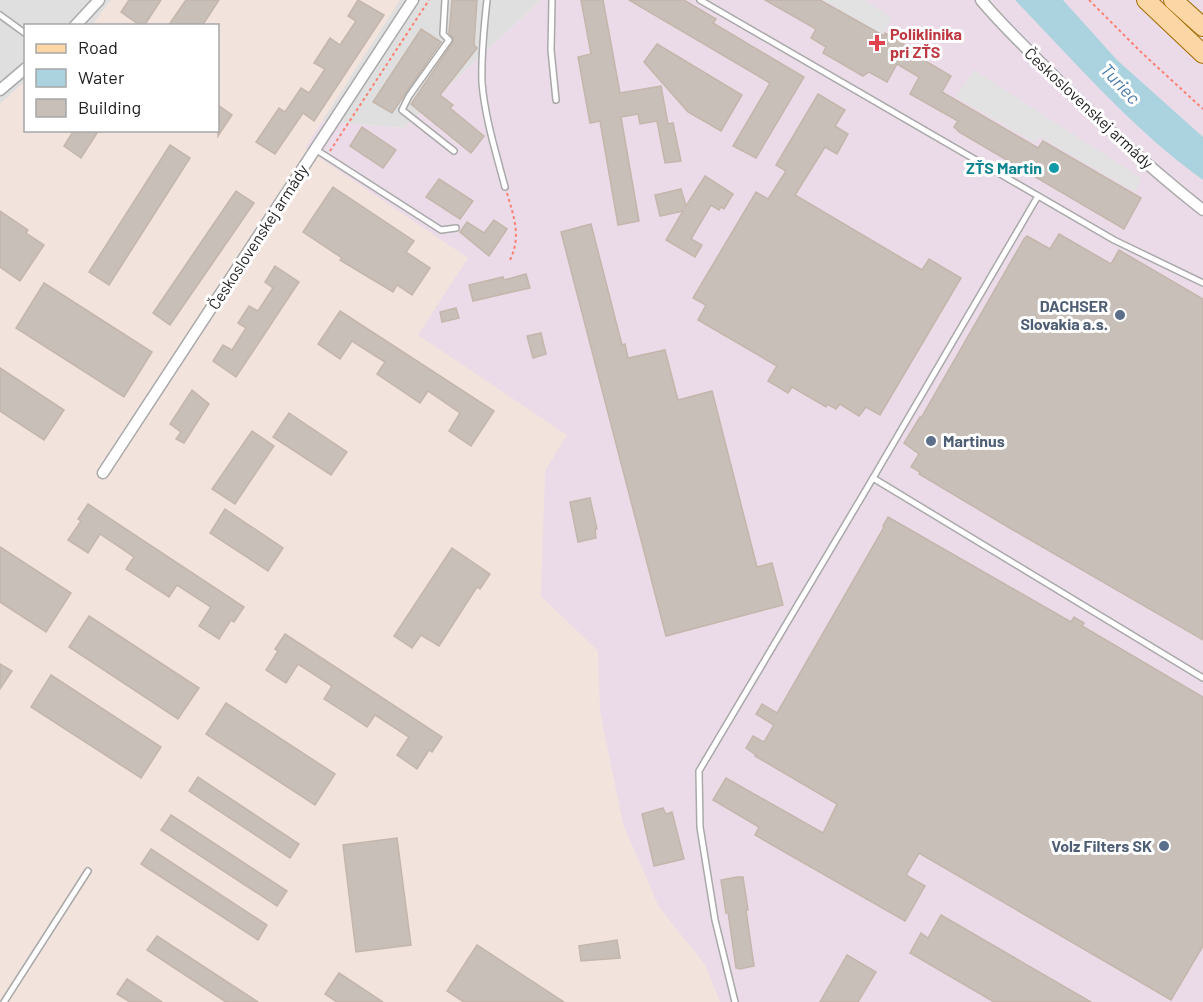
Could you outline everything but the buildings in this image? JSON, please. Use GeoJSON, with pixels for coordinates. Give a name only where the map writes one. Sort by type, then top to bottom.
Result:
{"type":"FeatureCollection","features":[{"type":"Feature","properties":{"kind":"main road"},"geometry":{"type":"LineString","coordinates":[[1146,0],[1203,54]]}},
{"type":"Feature","properties":{"kind":"main road"},"geometry":{"type":"LineString","coordinates":[[1173,0],[1203,27]]}},
{"type":"Feature","properties":{"kind":"street"},"geometry":{"type":"LineString","coordinates":[[77,24],[99,0]]}},
{"type":"Feature","properties":{"kind":"street","name":"Československej armády"},"geometry":{"type":"LineString","coordinates":[[103,473],[413,0]]}},
{"type":"Feature","properties":{"kind":"street","name":"Československej armády"},"geometry":{"type":"LineString","coordinates":[[981,0],[1069,92],[1203,210]]}},
{"type":"Feature","properties":{"kind":"street"},"geometry":{"type":"LineString","coordinates":[[0,90],[24,70]]}},
{"type":"Feature","properties":{"kind":"lane"},"geometry":{"type":"LineString","coordinates":[[445,0],[443,34],[449,40],[409,96],[402,110],[454,151]]}},
{"type":"Feature","properties":{"kind":"lane"},"geometry":{"type":"LineString","coordinates":[[487,0],[482,84],[491,133],[505,187]]}},
{"type":"Feature","properties":{"kind":"lane"},"geometry":{"type":"LineString","coordinates":[[552,0],[551,50],[556,100]]}},
{"type":"Feature","properties":{"kind":"lane"},"geometry":{"type":"LineString","coordinates":[[700,0],[1114,240],[1203,283]]}},
{"type":"Feature","properties":{"kind":"lane"},"geometry":{"type":"LineString","coordinates":[[0,15],[24,33]]}},
{"type":"Feature","properties":{"kind":"lane"},"geometry":{"type":"LineString","coordinates":[[315,149],[441,230],[456,228]]}},
{"type":"Feature","properties":{"kind":"lane"},"geometry":{"type":"LineString","coordinates":[[735,1002],[715,920],[700,827],[699,771],[1038,196]]}},
{"type":"Feature","properties":{"kind":"lane"},"geometry":{"type":"LineString","coordinates":[[873,478],[1203,678]]}},
{"type":"Feature","properties":{"kind":"lane"},"geometry":{"type":"LineString","coordinates":[[4,1002],[88,871]]}},
{"type":"Feature","properties":{"kind":"path"},"geometry":{"type":"LineString","coordinates":[[327,156],[429,0]]}},
{"type":"Feature","properties":{"kind":"path"},"geometry":{"type":"LineString","coordinates":[[1089,0],[1203,109]]}},
{"type":"Feature","properties":{"kind":"path"},"geometry":{"type":"LineString","coordinates":[[505,187],[517,234],[515,252],[509,262]]}},
{"type":"Feature","properties":{"kind":"shaded area"},"geometry":{"type":"Polygon","coordinates":[[[0,0],[541,0],[404,128],[296,119],[219,130],[219,24],[24,24],[24,113],[0,134],[0,0]]]}},
{"type":"Feature","properties":{"kind":"shaded area"},"geometry":{"type":"Polygon","coordinates":[[[111,0],[400,0],[305,148],[468,258],[418,335],[567,435],[545,471],[541,596],[598,651],[600,711],[623,824],[659,907],[706,966],[720,1002],[0,1002],[0,104],[24,82],[24,132],[219,132],[219,24],[97,24],[94,22],[111,0]]]}},
{"type":"Feature","properties":{"kind":"shaded area"},"geometry":{"type":"Polygon","coordinates":[[[541,0],[1203,0],[1203,1002],[0,1002],[0,134],[24,130],[35,132],[247,179],[296,119],[404,128],[541,0]]]}},
{"type":"Feature","properties":{"kind":"shaded area"},"geometry":{"type":"Polygon","coordinates":[[[823,0],[864,0],[892,18],[883,35],[823,0]]]}},
{"type":"Feature","properties":{"kind":"shaded area"},"geometry":{"type":"Polygon","coordinates":[[[974,70],[1141,178],[1135,192],[1040,137],[1035,143],[956,97],[974,70]]]}},
{"type":"Feature","properties":{"kind":"water","name":"Turiec"},"geometry":{"type":"Polygon","coordinates":[[[1015,0],[1063,0],[1117,60],[1203,137],[1203,180],[1129,118],[1015,0]]]}},
{"type":"Feature","properties":{"kind":"place","name":"Poliklinika pri ZŤS"},"geometry":{"type":"Point","coordinates":[877,43]}},
{"type":"Feature","properties":{"kind":"place","name":"ZŤS Martin"},"geometry":{"type":"Point","coordinates":[1054,168]}},
{"type":"Feature","properties":{"kind":"place","name":"DACHSER Slovakia a.s."},"geometry":{"type":"Point","coordinates":[1120,315]}},
{"type":"Feature","properties":{"kind":"place","name":"Martinus"},"geometry":{"type":"Point","coordinates":[931,441]}},
{"type":"Feature","properties":{"kind":"place","name":"Volz Filters SK"},"geometry":{"type":"Point","coordinates":[1164,846]}}]}
